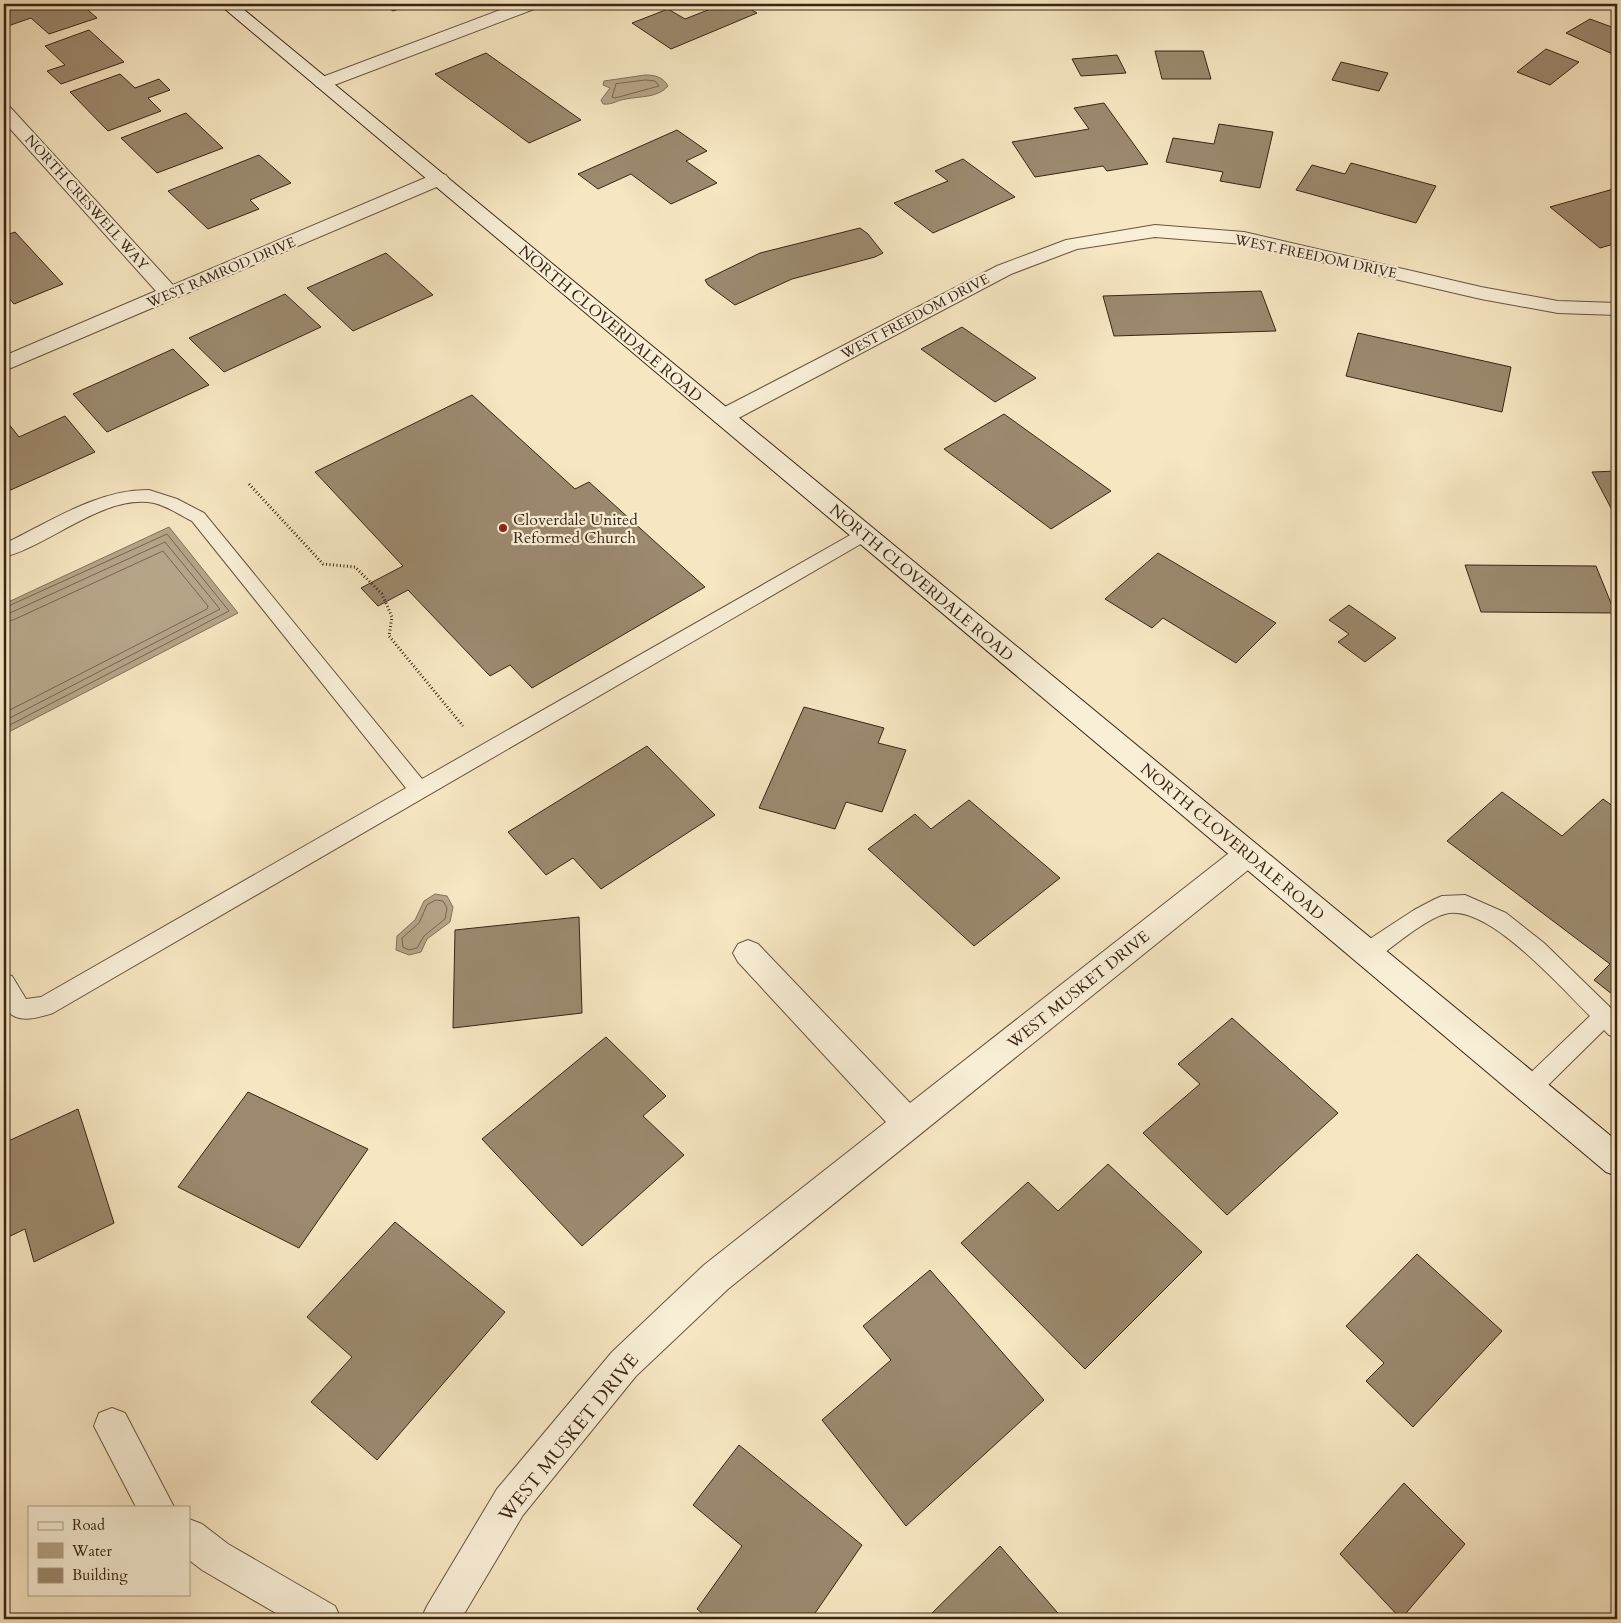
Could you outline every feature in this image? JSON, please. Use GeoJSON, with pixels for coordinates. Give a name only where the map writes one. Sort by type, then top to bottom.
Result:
{"type":"FeatureCollection","features":[{"type":"Feature","properties":{"kind":"street","name":"NORTH CLOVERDALE ROAD"},"geometry":{"type":"LineString","coordinates":[[227,4],[1617,1161]]}},
{"type":"Feature","properties":{"kind":"street"},"geometry":{"type":"LineString","coordinates":[[323,82],[531,4]]}},
{"type":"Feature","properties":{"kind":"street","name":"NORTH CRESWELL WAY"},"geometry":{"type":"LineString","coordinates":[[5,114],[170,294]]}},
{"type":"Feature","properties":{"kind":"street","name":"WEST RAMROD DRIVE"},"geometry":{"type":"LineString","coordinates":[[4,364],[439,179]]}},
{"type":"Feature","properties":{"kind":"street","name":"WEST FREEDOM DRIVE"},"geometry":{"type":"LineString","coordinates":[[723,417],[1004,270],[1073,244],[1155,231],[1244,238],[1482,293],[1558,308],[1617,309]]}},
{"type":"Feature","properties":{"kind":"street","name":"WEST MUSKET DRIVE"},"geometry":{"type":"LineString","coordinates":[[440,1619],[510,1502],[624,1364],[716,1277],[1248,854]]}},
{"type":"Feature","properties":{"kind":"street"},"geometry":{"type":"LineString","coordinates":[[748,953],[908,1124]]}},
{"type":"Feature","properties":{"kind":"street"},"geometry":{"type":"LineString","coordinates":[[112,1426],[155,1506]]}},
{"type":"Feature","properties":{"kind":"street"},"geometry":{"type":"LineString","coordinates":[[190,1538],[215,1557],[322,1619]]}},
{"type":"Feature","properties":{"kind":"lane"},"geometry":{"type":"LineString","coordinates":[[4,551],[98,507],[142,495],[168,501],[198,517],[420,790]]}},
{"type":"Feature","properties":{"kind":"lane"},"geometry":{"type":"LineString","coordinates":[[4,983],[20,1010],[45,1006],[865,534]]}},
{"type":"Feature","properties":{"kind":"lane"},"geometry":{"type":"LineString","coordinates":[[1368,953],[1421,916],[1442,905],[1465,904],[1499,919],[1536,949],[1611,1021],[1530,1088]]}},
{"type":"Feature","properties":{"kind":"path"},"geometry":{"type":"LineString","coordinates":[[249,484],[323,564],[355,567],[382,594],[392,617],[389,636],[485,752]]}},
{"type":"Feature","properties":{"kind":"water"},"geometry":{"type":"Polygon","coordinates":[[[645,75],[658,77],[664,80],[668,86],[654,95],[603,104],[601,100],[610,88],[603,85],[604,81],[645,75]]]}},
{"type":"Feature","properties":{"kind":"water"},"geometry":{"type":"Polygon","coordinates":[[[169,527],[238,613],[5,734],[4,604],[169,527]]]}},
{"type":"Feature","properties":{"kind":"water"},"geometry":{"type":"Polygon","coordinates":[[[435,894],[447,896],[453,907],[450,922],[427,939],[421,952],[409,955],[396,950],[397,936],[415,920],[424,901],[435,894]]]}},
{"type":"Feature","properties":{"kind":"building"},"geometry":{"type":"Polygon","coordinates":[[[16,4],[24,4],[26,6],[33,4],[81,4],[97,18],[49,34],[31,18],[5,27],[4,8],[16,4]]]}},
{"type":"Feature","properties":{"kind":"building"},"geometry":{"type":"Polygon","coordinates":[[[383,4],[413,4],[393,11],[383,4]]]}},
{"type":"Feature","properties":{"kind":"building"},"geometry":{"type":"Polygon","coordinates":[[[723,4],[742,4],[757,13],[671,49],[632,23],[668,9],[685,19],[723,4]]]}},
{"type":"Feature","properties":{"kind":"building"},"geometry":{"type":"Polygon","coordinates":[[[1590,19],[1617,29],[1617,56],[1566,33],[1590,19]]]}},
{"type":"Feature","properties":{"kind":"building"},"geometry":{"type":"Polygon","coordinates":[[[89,30],[124,62],[61,84],[47,71],[65,65],[45,46],[89,30]]]}},
{"type":"Feature","properties":{"kind":"building"},"geometry":{"type":"Polygon","coordinates":[[[1546,49],[1579,62],[1550,85],[1517,72],[1546,49]]]}},
{"type":"Feature","properties":{"kind":"building"},"geometry":{"type":"Polygon","coordinates":[[[1155,51],[1203,51],[1211,79],[1162,79],[1155,51]]]}},
{"type":"Feature","properties":{"kind":"building"},"geometry":{"type":"Polygon","coordinates":[[[486,53],[581,120],[529,143],[435,74],[486,53]]]}},
{"type":"Feature","properties":{"kind":"building"},"geometry":{"type":"Polygon","coordinates":[[[1117,55],[1126,73],[1081,76],[1072,59],[1117,55]]]}},
{"type":"Feature","properties":{"kind":"building"},"geometry":{"type":"Polygon","coordinates":[[[1341,62],[1388,73],[1379,91],[1332,80],[1341,62]]]}},
{"type":"Feature","properties":{"kind":"building"},"geometry":{"type":"Polygon","coordinates":[[[120,74],[135,88],[159,79],[170,90],[148,98],[161,111],[108,131],[70,92],[120,74]]]}},
{"type":"Feature","properties":{"kind":"building"},"geometry":{"type":"Polygon","coordinates":[[[1104,103],[1148,164],[1107,171],[1103,166],[1035,177],[1012,142],[1089,129],[1074,108],[1104,103]]]}},
{"type":"Feature","properties":{"kind":"building"},"geometry":{"type":"Polygon","coordinates":[[[186,113],[223,148],[157,173],[121,138],[186,113]]]}},
{"type":"Feature","properties":{"kind":"building"},"geometry":{"type":"Polygon","coordinates":[[[1219,124],[1273,132],[1260,188],[1220,181],[1223,172],[1166,162],[1173,138],[1214,144],[1219,124]]]}},
{"type":"Feature","properties":{"kind":"building"},"geometry":{"type":"Polygon","coordinates":[[[677,130],[707,151],[686,161],[717,183],[671,204],[631,174],[598,189],[578,174],[677,130]]]}},
{"type":"Feature","properties":{"kind":"building"},"geometry":{"type":"Polygon","coordinates":[[[259,155],[291,183],[250,200],[259,209],[208,229],[168,191],[259,155]]]}},
{"type":"Feature","properties":{"kind":"building"},"geometry":{"type":"Polygon","coordinates":[[[963,159],[1015,197],[933,233],[894,203],[948,181],[935,171],[963,159]]]}},
{"type":"Feature","properties":{"kind":"building"},"geometry":{"type":"Polygon","coordinates":[[[1351,163],[1436,186],[1416,223],[1296,190],[1312,165],[1345,174],[1351,163]]]}},
{"type":"Feature","properties":{"kind":"building"},"geometry":{"type":"Polygon","coordinates":[[[1617,188],[1617,243],[1600,248],[1550,207],[1617,188]]]}},
{"type":"Feature","properties":{"kind":"building"},"geometry":{"type":"Polygon","coordinates":[[[860,228],[868,234],[883,253],[875,257],[792,279],[735,305],[708,285],[705,280],[760,253],[860,228]]]}},
{"type":"Feature","properties":{"kind":"building"},"geometry":{"type":"Polygon","coordinates":[[[15,232],[63,284],[14,304],[4,292],[4,236],[15,232]]]}},
{"type":"Feature","properties":{"kind":"building"},"geometry":{"type":"Polygon","coordinates":[[[386,253],[433,295],[353,331],[307,288],[386,253]]]}},
{"type":"Feature","properties":{"kind":"building"},"geometry":{"type":"Polygon","coordinates":[[[1261,291],[1276,331],[1114,336],[1103,296],[1261,291]]]}},
{"type":"Feature","properties":{"kind":"building"},"geometry":{"type":"Polygon","coordinates":[[[285,294],[321,327],[224,372],[189,338],[285,294]]]}},
{"type":"Feature","properties":{"kind":"building"},"geometry":{"type":"Polygon","coordinates":[[[962,327],[1036,378],[995,402],[921,349],[962,327]]]}},
{"type":"Feature","properties":{"kind":"building"},"geometry":{"type":"Polygon","coordinates":[[[1358,333],[1511,367],[1502,412],[1346,376],[1358,333]]]}},
{"type":"Feature","properties":{"kind":"building"},"geometry":{"type":"Polygon","coordinates":[[[173,349],[209,385],[107,432],[73,394],[173,349]]]}},
{"type":"Feature","properties":{"kind":"building","name":"Cloverdale United Reformed Church"},"geometry":{"type":"Polygon","coordinates":[[[472,395],[575,489],[589,482],[705,587],[532,688],[510,665],[490,676],[408,590],[378,606],[361,588],[403,566],[315,472],[472,395]]]}},
{"type":"Feature","properties":{"kind":"building"},"geometry":{"type":"Polygon","coordinates":[[[1004,414],[1111,491],[1051,529],[944,449],[1004,414]]]}},
{"type":"Feature","properties":{"kind":"building"},"geometry":{"type":"Polygon","coordinates":[[[65,416],[95,452],[4,493],[4,418],[19,437],[65,416]]]}},
{"type":"Feature","properties":{"kind":"building"},"geometry":{"type":"Polygon","coordinates":[[[1617,471],[1617,510],[1612,510],[1592,472],[1617,471]]]}},
{"type":"Feature","properties":{"kind":"building"},"geometry":{"type":"Polygon","coordinates":[[[1158,553],[1276,623],[1236,663],[1163,618],[1152,628],[1105,599],[1158,553]]]}},
{"type":"Feature","properties":{"kind":"building"},"geometry":{"type":"Polygon","coordinates":[[[1465,565],[1596,566],[1615,613],[1481,612],[1465,565]]]}},
{"type":"Feature","properties":{"kind":"building"},"geometry":{"type":"Polygon","coordinates":[[[1349,605],[1396,638],[1365,662],[1338,642],[1349,634],[1329,620],[1349,605]]]}},
{"type":"Feature","properties":{"kind":"building"},"geometry":{"type":"Polygon","coordinates":[[[804,707],[884,728],[878,743],[906,750],[882,812],[846,802],[835,829],[759,808],[804,707]]]}},
{"type":"Feature","properties":{"kind":"building"},"geometry":{"type":"Polygon","coordinates":[[[647,746],[715,815],[601,889],[573,858],[546,875],[508,832],[647,746]]]}},
{"type":"Feature","properties":{"kind":"building"},"geometry":{"type":"Polygon","coordinates":[[[1502,792],[1562,836],[1603,799],[1617,809],[1617,998],[1594,980],[1610,964],[1447,841],[1502,792]]]}},
{"type":"Feature","properties":{"kind":"building"},"geometry":{"type":"Polygon","coordinates":[[[969,800],[1060,878],[974,946],[868,849],[915,814],[931,829],[969,800]]]}},
{"type":"Feature","properties":{"kind":"building"},"geometry":{"type":"Polygon","coordinates":[[[579,917],[582,1013],[453,1028],[455,930],[579,917]]]}},
{"type":"Feature","properties":{"kind":"building"},"geometry":{"type":"Polygon","coordinates":[[[1232,1018],[1338,1113],[1227,1215],[1143,1133],[1200,1084],[1178,1064],[1232,1018]]]}},
{"type":"Feature","properties":{"kind":"building"},"geometry":{"type":"Polygon","coordinates":[[[606,1037],[666,1096],[643,1116],[684,1155],[582,1246],[482,1139],[606,1037]]]}},
{"type":"Feature","properties":{"kind":"building"},"geometry":{"type":"Polygon","coordinates":[[[248,1092],[368,1149],[299,1248],[178,1187],[248,1092]]]}},
{"type":"Feature","properties":{"kind":"building"},"geometry":{"type":"Polygon","coordinates":[[[78,1109],[114,1223],[34,1262],[25,1229],[4,1239],[4,1143],[78,1109]]]}},
{"type":"Feature","properties":{"kind":"building"},"geometry":{"type":"Polygon","coordinates":[[[1108,1164],[1202,1252],[1085,1369],[961,1243],[1028,1182],[1058,1211],[1108,1164]]]}},
{"type":"Feature","properties":{"kind":"building"},"geometry":{"type":"Polygon","coordinates":[[[395,1222],[505,1312],[377,1460],[311,1402],[352,1357],[307,1317],[395,1222]]]}},
{"type":"Feature","properties":{"kind":"building"},"geometry":{"type":"Polygon","coordinates":[[[1417,1254],[1502,1331],[1413,1427],[1366,1381],[1384,1363],[1346,1326],[1417,1254]]]}},
{"type":"Feature","properties":{"kind":"building"},"geometry":{"type":"Polygon","coordinates":[[[930,1270],[1044,1400],[906,1526],[822,1420],[891,1360],[863,1326],[930,1270]]]}},
{"type":"Feature","properties":{"kind":"building"},"geometry":{"type":"Polygon","coordinates":[[[739,1445],[862,1545],[811,1619],[709,1619],[697,1609],[742,1546],[693,1505],[739,1445]]]}},
{"type":"Feature","properties":{"kind":"building"},"geometry":{"type":"Polygon","coordinates":[[[1404,1483],[1465,1544],[1401,1619],[1340,1554],[1404,1483]]]}},
{"type":"Feature","properties":{"kind":"building"},"geometry":{"type":"Polygon","coordinates":[[[1000,1546],[1063,1619],[926,1619],[1000,1546]]]}},
{"type":"Feature","properties":{"kind":"place","name":"Cloverdale United Reformed Church"},"geometry":{"type":"Point","coordinates":[503,528]}}]}
